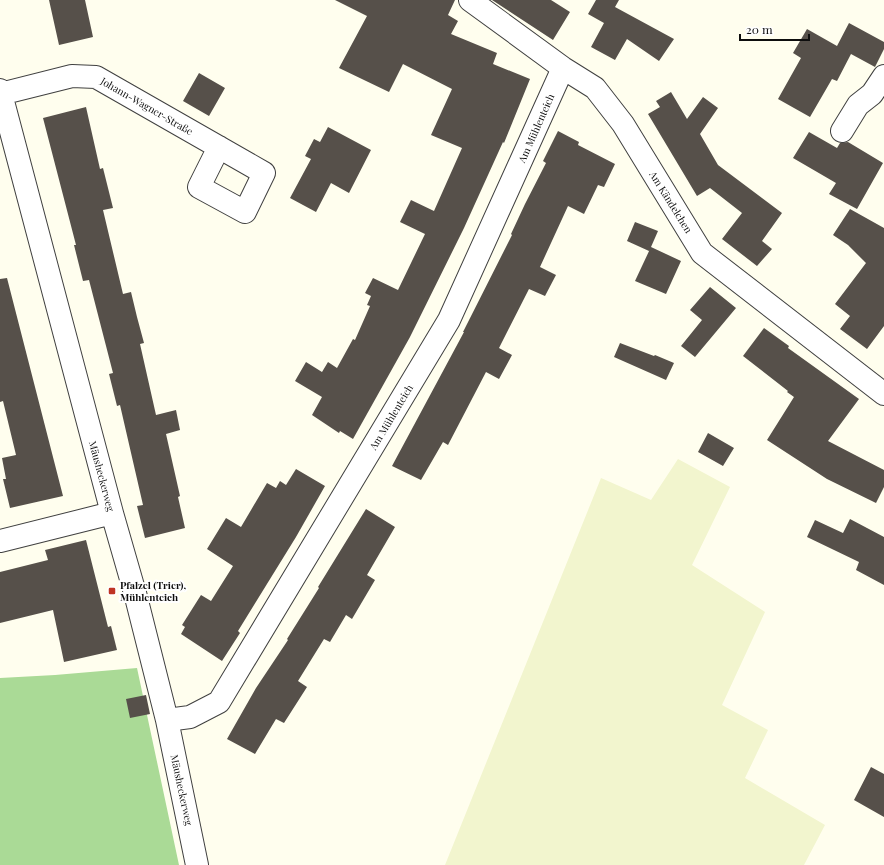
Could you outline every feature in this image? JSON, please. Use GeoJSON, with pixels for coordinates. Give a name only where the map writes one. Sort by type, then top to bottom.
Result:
{"type":"FeatureCollection","features":[{"type":"Feature","properties":{"kind":"street","name":"Am Kändelchen"},"geometry":{"type":"LineString","coordinates":[[470,0],[563,68],[595,88],[623,124],[702,253],[884,394]]}},
{"type":"Feature","properties":{"kind":"street","name":"Am Mühlenteich"},"geometry":{"type":"LineString","coordinates":[[167,720],[190,717],[219,702],[449,320],[563,68]]}},
{"type":"Feature","properties":{"kind":"street","name":"Johann-Wagner-Straße"},"geometry":{"type":"LineString","coordinates":[[0,92],[72,76],[96,77],[219,147]]}},
{"type":"Feature","properties":{"kind":"street"},"geometry":{"type":"LineString","coordinates":[[842,131],[858,105],[872,94],[884,76]]}},
{"type":"Feature","properties":{"kind":"street","name":"Mäusheckerweg"},"geometry":{"type":"LineString","coordinates":[[0,92],[112,513],[135,593],[167,720],[197,865]]}},
{"type":"Feature","properties":{"kind":"street"},"geometry":{"type":"LineString","coordinates":[[0,542],[112,513]]}},
{"type":"Feature","properties":{"kind":"green space"},"geometry":{"type":"Polygon","coordinates":[[[678,459],[730,487],[692,565],[765,612],[722,705],[768,730],[745,778],[825,825],[804,865],[445,865],[601,478],[651,500],[678,459]]]}},
{"type":"Feature","properties":{"kind":"green space"},"geometry":{"type":"Polygon","coordinates":[[[137,668],[179,865],[0,865],[0,678],[137,668]]]}},
{"type":"Feature","properties":{"kind":"building"},"geometry":{"type":"Polygon","coordinates":[[[49,0],[85,0],[93,37],[59,45],[49,0]]]}},
{"type":"Feature","properties":{"kind":"building"},"geometry":{"type":"Polygon","coordinates":[[[335,0],[455,0],[448,15],[458,21],[451,34],[497,53],[493,64],[530,79],[504,143],[503,142],[464,228],[410,337],[353,439],[340,431],[339,433],[312,415],[322,397],[295,381],[306,362],[322,372],[328,362],[337,368],[353,339],[355,340],[370,306],[367,305],[371,296],[365,293],[373,278],[398,290],[425,234],[400,222],[411,200],[434,211],[462,148],[431,135],[452,89],[403,64],[389,92],[339,68],[367,16],[335,0]]]}},
{"type":"Feature","properties":{"kind":"building"},"geometry":{"type":"Polygon","coordinates":[[[492,0],[551,0],[570,12],[553,40],[492,0]]]}},
{"type":"Feature","properties":{"kind":"building"},"geometry":{"type":"Polygon","coordinates":[[[596,0],[619,0],[615,7],[674,39],[659,61],[627,39],[615,60],[591,47],[604,23],[588,14],[596,0]]]}},
{"type":"Feature","properties":{"kind":"building"},"geometry":{"type":"Polygon","coordinates":[[[849,23],[884,42],[884,49],[875,67],[851,54],[837,81],[832,79],[810,117],[778,99],[801,58],[793,53],[807,29],[837,46],[849,23]]]}},
{"type":"Feature","properties":{"kind":"building"},"geometry":{"type":"Polygon","coordinates":[[[199,73],[225,88],[209,116],[183,101],[199,73]]]}},
{"type":"Feature","properties":{"kind":"building"},"geometry":{"type":"Polygon","coordinates":[[[671,92],[687,119],[703,97],[718,108],[700,134],[718,165],[782,213],[762,241],[772,249],[757,266],[722,239],[742,213],[710,188],[697,196],[648,114],[660,107],[656,101],[671,92]]]}},
{"type":"Feature","properties":{"kind":"building"},"geometry":{"type":"Polygon","coordinates":[[[86,107],[100,169],[103,168],[113,208],[103,210],[123,294],[131,292],[144,343],[140,344],[156,415],[176,410],[180,430],[166,434],[180,496],[178,497],[185,528],[145,538],[137,506],[143,505],[120,405],[117,406],[109,374],[113,373],[89,280],[83,281],[74,245],[76,245],[43,118],[86,107]]]}},
{"type":"Feature","properties":{"kind":"building"},"geometry":{"type":"Polygon","coordinates":[[[328,127],[371,150],[349,193],[331,183],[316,212],[290,198],[311,159],[305,156],[314,139],[320,142],[328,127]]]}},
{"type":"Feature","properties":{"kind":"building"},"geometry":{"type":"Polygon","coordinates":[[[558,131],[579,142],[578,145],[615,164],[604,187],[598,185],[584,214],[568,206],[540,267],[556,275],[545,296],[529,289],[499,348],[512,355],[499,379],[486,372],[448,445],[443,442],[421,480],[392,466],[464,332],[546,163],[543,161],[558,131]]]}},
{"type":"Feature","properties":{"kind":"building"},"geometry":{"type":"Polygon","coordinates":[[[809,132],[837,148],[840,143],[848,142],[883,163],[857,209],[829,194],[836,183],[793,158],[809,132]]]}},
{"type":"Feature","properties":{"kind":"building"},"geometry":{"type":"Polygon","coordinates":[[[850,209],[884,228],[884,326],[867,349],[840,329],[850,316],[835,304],[866,263],[848,245],[833,235],[850,209]]]}},
{"type":"Feature","properties":{"kind":"building"},"geometry":{"type":"Polygon","coordinates":[[[635,222],[658,231],[651,247],[681,261],[666,294],[635,281],[650,249],[649,251],[627,241],[635,222]]]}},
{"type":"Feature","properties":{"kind":"building"},"geometry":{"type":"Polygon","coordinates":[[[7,278],[63,496],[10,508],[3,479],[6,479],[2,458],[16,455],[3,401],[0,402],[0,279],[7,278]]]}},
{"type":"Feature","properties":{"kind":"building"},"geometry":{"type":"Polygon","coordinates":[[[710,287],[736,308],[695,357],[681,346],[702,320],[690,310],[710,287]]]}},
{"type":"Feature","properties":{"kind":"building"},"geometry":{"type":"Polygon","coordinates":[[[764,328],[789,346],[788,348],[859,399],[828,441],[884,470],[884,487],[876,503],[827,479],[767,440],[794,397],[743,356],[764,328]]]}},
{"type":"Feature","properties":{"kind":"building"},"geometry":{"type":"Polygon","coordinates":[[[620,343],[674,363],[666,380],[614,357],[620,343]]]}},
{"type":"Feature","properties":{"kind":"building"},"geometry":{"type":"Polygon","coordinates":[[[708,433],[734,448],[723,466],[698,452],[708,433]]]}},
{"type":"Feature","properties":{"kind":"building"},"geometry":{"type":"Polygon","coordinates":[[[296,469],[325,486],[296,537],[238,631],[240,633],[222,661],[181,634],[185,627],[182,625],[201,595],[211,601],[233,566],[207,549],[226,518],[241,527],[267,483],[276,488],[280,481],[286,485],[296,469]]]}},
{"type":"Feature","properties":{"kind":"building"},"geometry":{"type":"Polygon","coordinates":[[[366,509],[395,527],[367,575],[375,580],[352,619],[346,615],[330,642],[324,639],[298,681],[307,687],[284,723],[276,719],[255,754],[227,739],[256,688],[288,640],[287,639],[366,509]]]}},
{"type":"Feature","properties":{"kind":"building"},"geometry":{"type":"Polygon","coordinates":[[[850,519],[884,537],[884,585],[856,570],[859,562],[807,537],[815,520],[843,533],[850,519]]]}},
{"type":"Feature","properties":{"kind":"building"},"geometry":{"type":"Polygon","coordinates":[[[86,540],[108,627],[111,626],[117,650],[64,662],[53,610],[0,623],[0,572],[48,560],[45,550],[86,540]]]}},
{"type":"Feature","properties":{"kind":"building"},"geometry":{"type":"Polygon","coordinates":[[[146,695],[150,714],[130,718],[126,699],[146,695]]]}},
{"type":"Feature","properties":{"kind":"building"},"geometry":{"type":"Polygon","coordinates":[[[871,767],[884,774],[884,817],[854,800],[871,767]]]}},
{"type":"Feature","properties":{"kind":"place","name":"Pfalzel (Trier), Mühlenteich"},"geometry":{"type":"Point","coordinates":[112,591]}}]}
